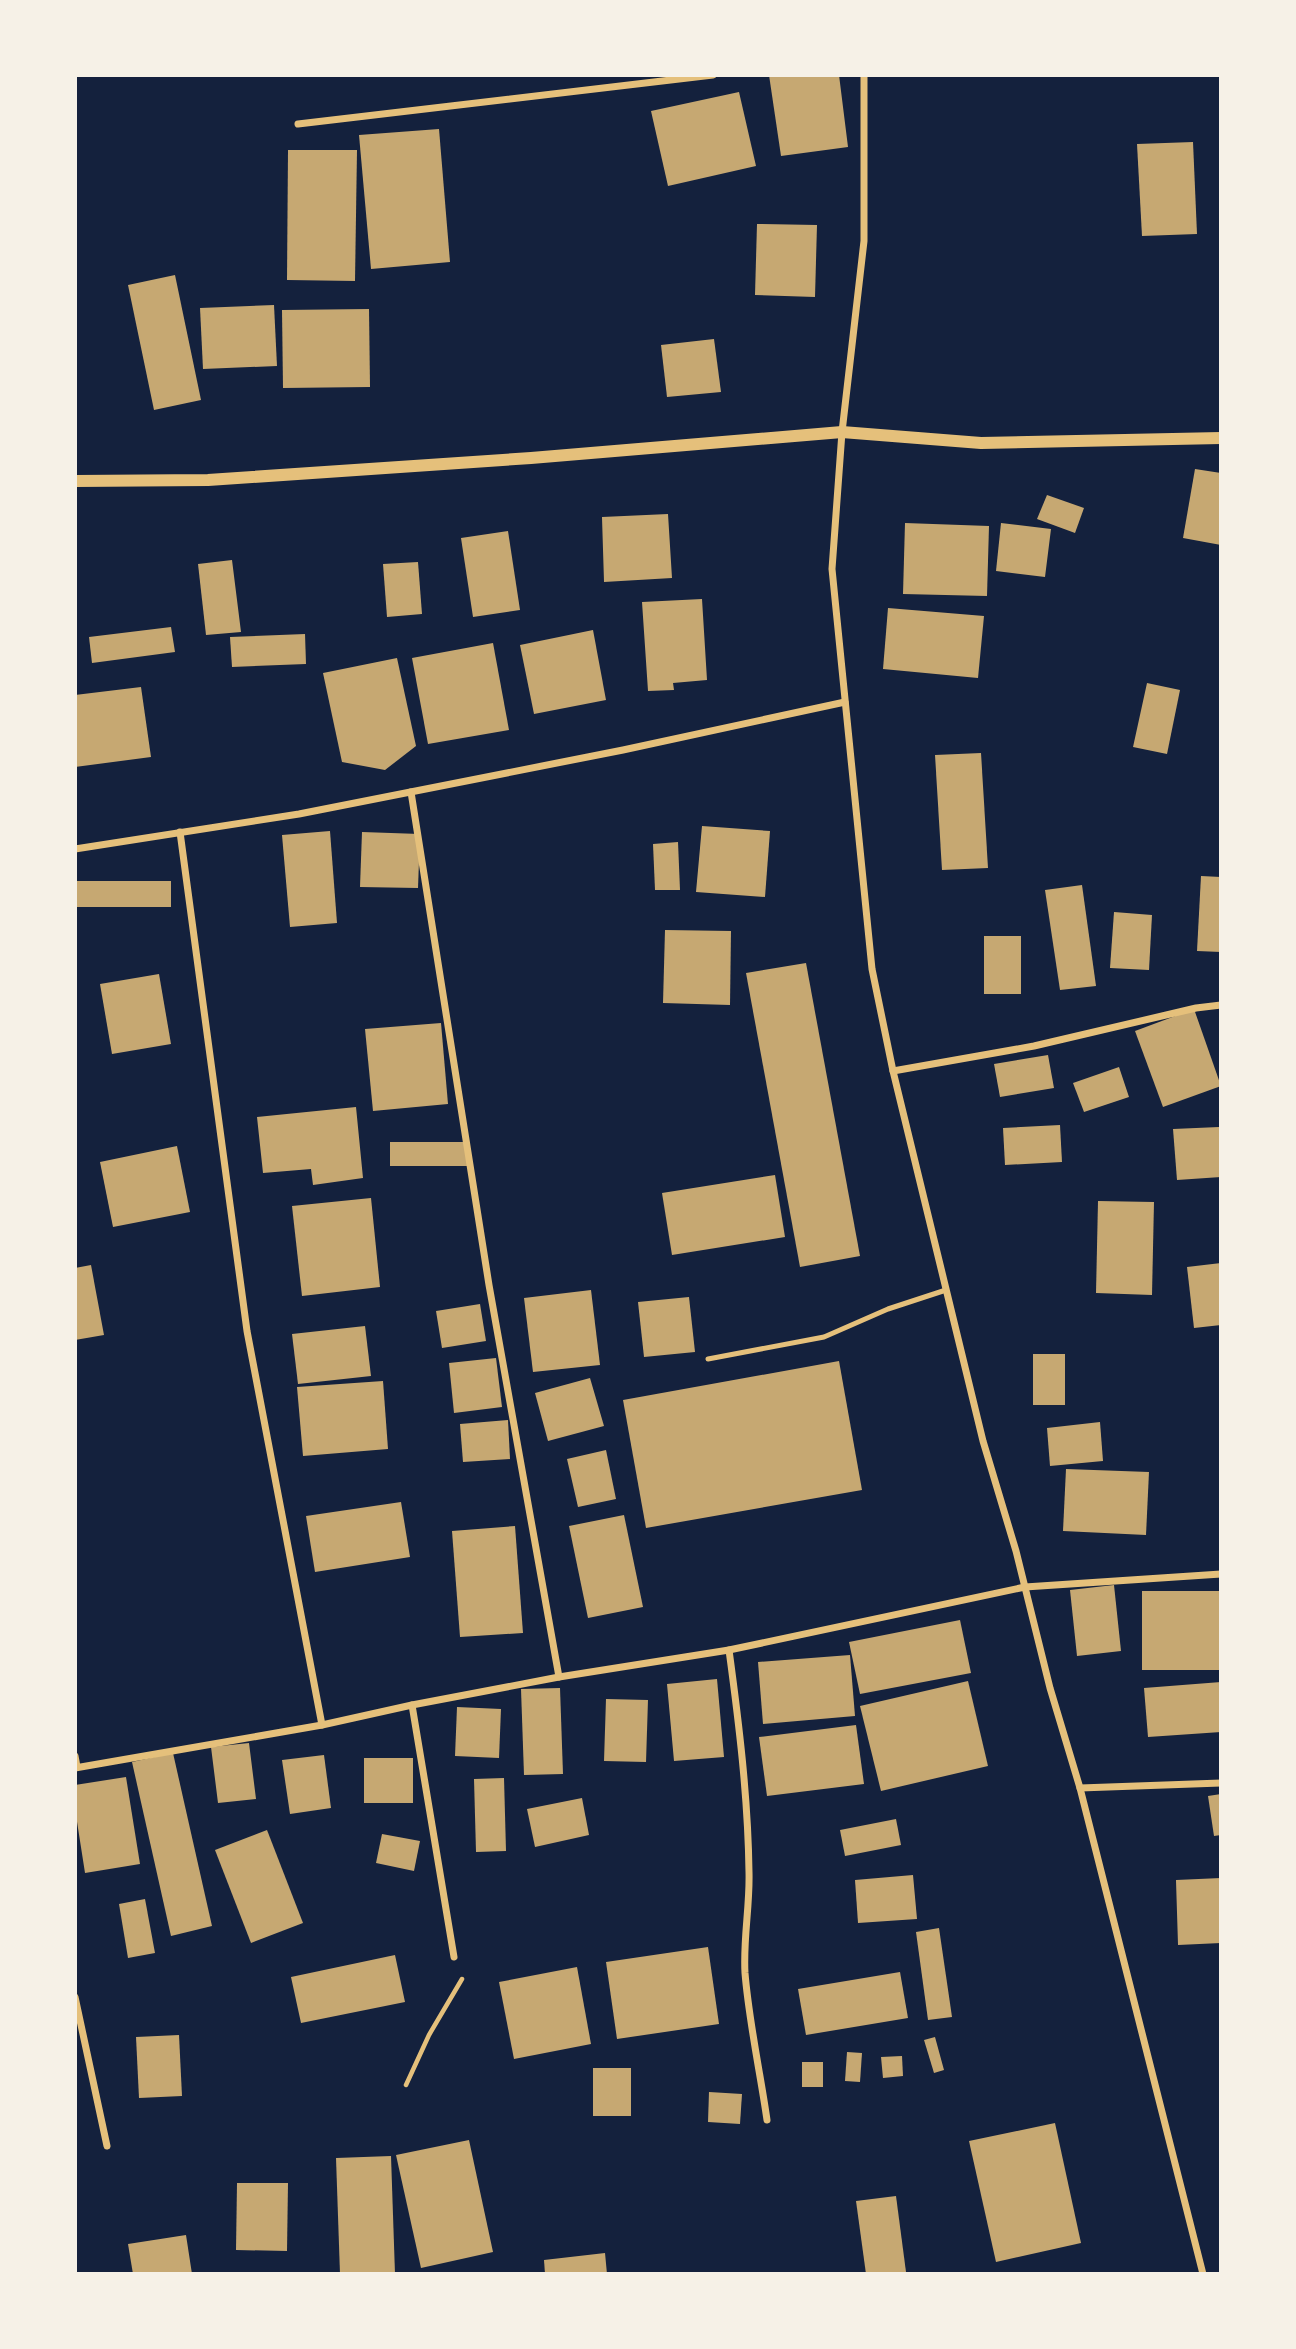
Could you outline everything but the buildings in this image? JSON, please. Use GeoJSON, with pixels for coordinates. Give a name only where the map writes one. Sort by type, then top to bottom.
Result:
{"type":"FeatureCollection","features":[{"type":"Feature","properties":{"kind":"street"},"geometry":{"type":"LineString","coordinates":[[298,124],[713,75]]}},
{"type":"Feature","properties":{"kind":"street"},"geometry":{"type":"LineString","coordinates":[[864,75],[864,241],[842,432],[832,569],[872,969],[893,1071],[982,1441],[1080,1788],[1203,2274]]}},
{"type":"Feature","properties":{"kind":"street"},"geometry":{"type":"LineString","coordinates":[[75,481],[208,480],[531,458],[842,432],[981,443],[1221,438]]}},
{"type":"Feature","properties":{"kind":"street"},"geometry":{"type":"LineString","coordinates":[[75,849],[299,814],[623,750],[845,702]]}},
{"type":"Feature","properties":{"kind":"street"},"geometry":{"type":"LineString","coordinates":[[411,792],[489,1286],[559,1677]]}},
{"type":"Feature","properties":{"kind":"street"},"geometry":{"type":"LineString","coordinates":[[180,832],[247,1331],[322,1725]]}},
{"type":"Feature","properties":{"kind":"street"},"geometry":{"type":"LineString","coordinates":[[893,1071],[1034,1046],[1221,1005]]}},
{"type":"Feature","properties":{"kind":"street"},"geometry":{"type":"LineString","coordinates":[[75,1756],[76,1768],[322,1725],[412,1704],[729,1650],[1025,1587],[1221,1574]]}},
{"type":"Feature","properties":{"kind":"street"},"geometry":{"type":"LineString","coordinates":[[729,1650],[747,1808],[749,1877],[746,1973],[767,2120]]}},
{"type":"Feature","properties":{"kind":"street"},"geometry":{"type":"LineString","coordinates":[[412,1704],[454,1957]]}},
{"type":"Feature","properties":{"kind":"street"},"geometry":{"type":"LineString","coordinates":[[1080,1788],[1221,1783]]}},
{"type":"Feature","properties":{"kind":"street"},"geometry":{"type":"LineString","coordinates":[[75,1997],[107,2146]]}},
{"type":"Feature","properties":{"kind":"lane"},"geometry":{"type":"LineString","coordinates":[[708,1359],[824,1337],[888,1309],[946,1290]]}},
{"type":"Feature","properties":{"kind":"path"},"geometry":{"type":"LineString","coordinates":[[406,2085],[429,2035],[467,1970],[454,1957]]}}]}
